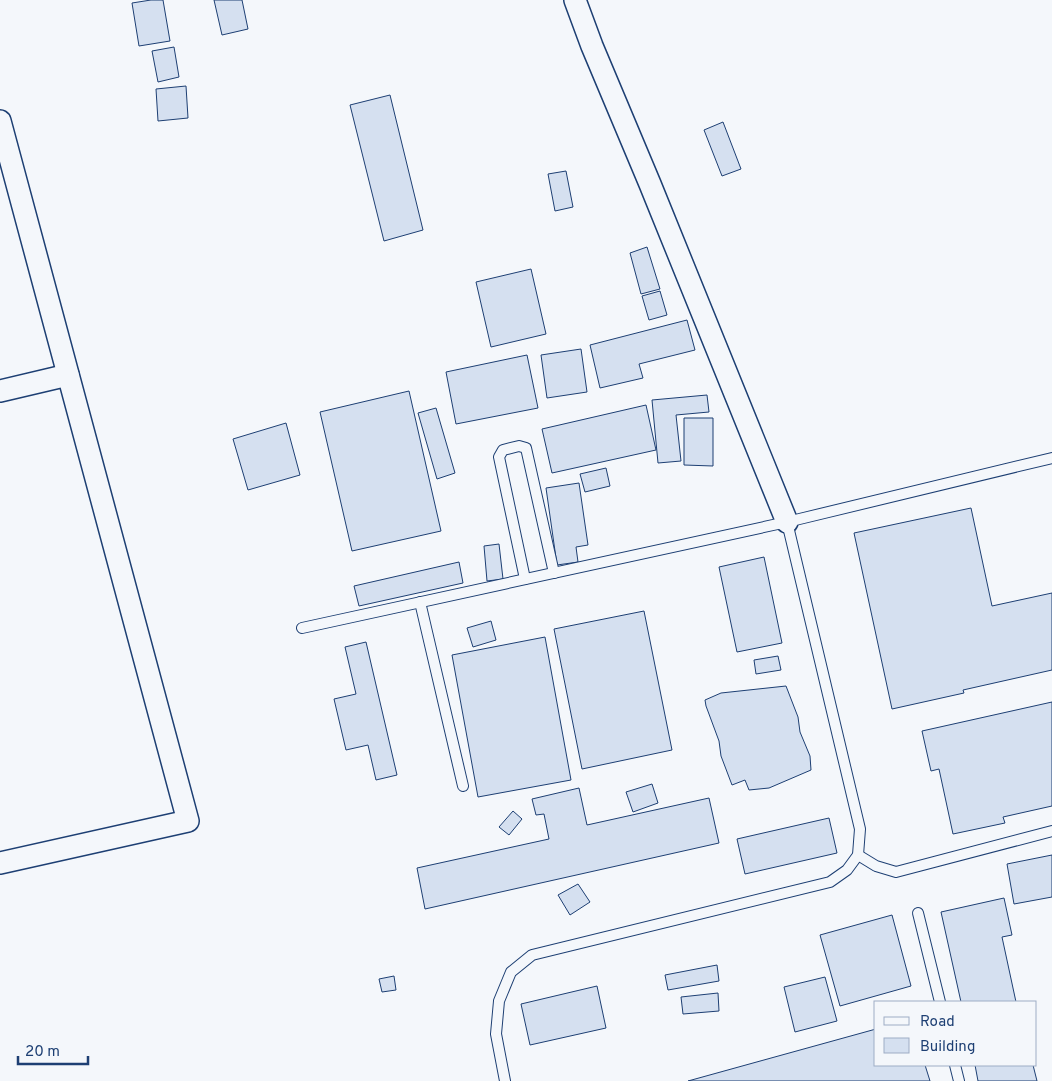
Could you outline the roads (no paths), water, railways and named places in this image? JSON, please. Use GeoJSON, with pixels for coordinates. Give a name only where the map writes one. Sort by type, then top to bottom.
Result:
{"type":"FeatureCollection","features":[{"type":"Feature","properties":{"kind":"street"},"geometry":{"type":"LineString","coordinates":[[575,0],[592,46],[654,193],[787,522]]}},
{"type":"Feature","properties":{"kind":"street"},"geometry":{"type":"LineString","coordinates":[[0,121],[188,821],[0,863]]}},
{"type":"Feature","properties":{"kind":"street"},"geometry":{"type":"LineString","coordinates":[[0,391],[68,375]]}},
{"type":"Feature","properties":{"kind":"lane"},"geometry":{"type":"LineString","coordinates":[[525,579],[499,458],[503,450],[519,446],[526,448],[554,573]]}},
{"type":"Feature","properties":{"kind":"lane"},"geometry":{"type":"LineString","coordinates":[[302,628],[787,522],[1052,458]]}},
{"type":"Feature","properties":{"kind":"lane"},"geometry":{"type":"LineString","coordinates":[[505,1081],[496,1034],[499,1001],[511,972],[532,955],[830,882],[847,870],[858,855],[860,829],[787,522]]}},
{"type":"Feature","properties":{"kind":"lane"},"geometry":{"type":"LineString","coordinates":[[420,602],[463,786]]}},
{"type":"Feature","properties":{"kind":"lane"},"geometry":{"type":"LineString","coordinates":[[858,855],[876,866],[896,872],[1052,831]]}},
{"type":"Feature","properties":{"kind":"lane"},"geometry":{"type":"LineString","coordinates":[[918,912],[940,1001]]}},
{"type":"Feature","properties":{"kind":"lane"},"geometry":{"type":"LineString","coordinates":[[955,1066],[959,1081]]}}]}
